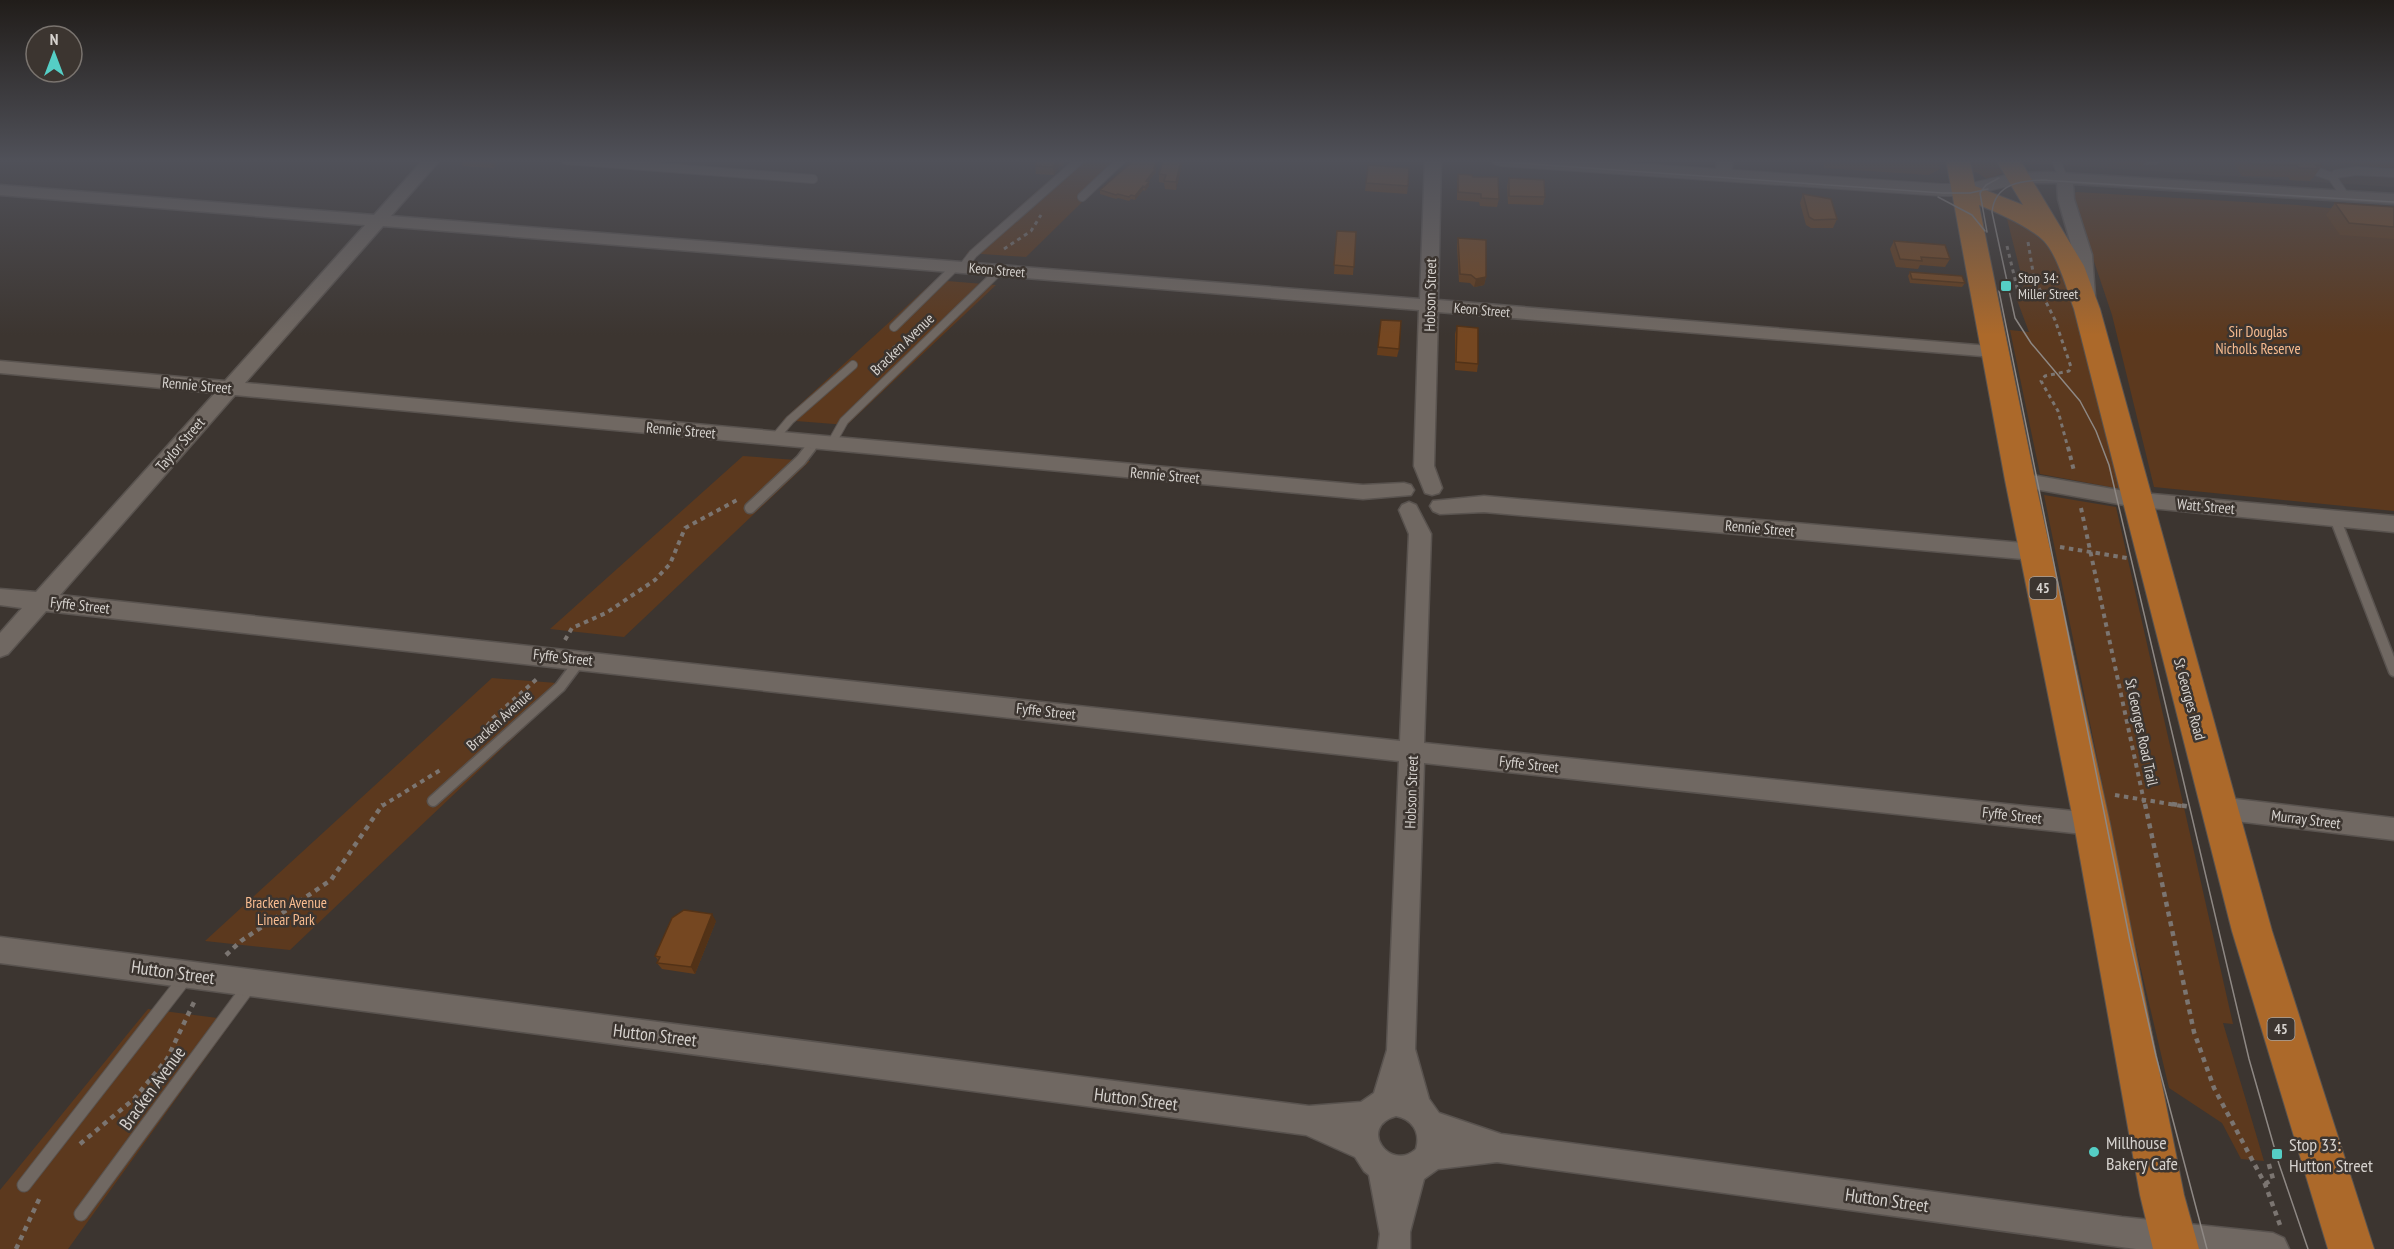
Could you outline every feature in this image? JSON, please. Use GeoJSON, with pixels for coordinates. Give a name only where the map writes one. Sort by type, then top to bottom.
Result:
{"type":"FeatureCollection","features":[{"type":"Feature","properties":{"kind":"highway","name":"45"},"geometry":{"type":"LineString","coordinates":[[1968,218],[2020,480],[2089,808],[2162,1195],[2174,1244]]}},
{"type":"Feature","properties":{"kind":"highway"},"geometry":{"type":"LineString","coordinates":[[2025,218],[2055,237]]}},
{"type":"Feature","properties":{"kind":"highway","name":"St Georges Road"},"geometry":{"type":"LineString","coordinates":[[2043,218],[2077,278],[2087,309],[2273,1005],[2351,1249]]}},
{"type":"Feature","properties":{"kind":"street","name":"Keon Street"},"geometry":{"type":"LineString","coordinates":[[358,218],[1994,351]]}},
{"type":"Feature","properties":{"kind":"street","name":"Hobson Street"},"geometry":{"type":"LineString","coordinates":[[1401,1050],[1423,1116],[1433,1135],[1397,1160],[1364,1125],[1377,1109],[1401,1050],[1432,218]]}},
{"type":"Feature","properties":{"kind":"street"},"geometry":{"type":"LineString","coordinates":[[2072,218],[2083,255],[2087,309]]}},
{"type":"Feature","properties":{"kind":"street","name":"Taylor Street"},"geometry":{"type":"LineString","coordinates":[[0,648],[380,220]]}},
{"type":"Feature","properties":{"kind":"street","name":"Rennie Street"},"geometry":{"type":"LineString","coordinates":[[0,367],[1422,499],[2034,546]]}},
{"type":"Feature","properties":{"kind":"street","name":"Watt Street"},"geometry":{"type":"LineString","coordinates":[[2020,480],[2137,500],[2394,524]]}},
{"type":"Feature","properties":{"kind":"street","name":"Fyffe Street"},"geometry":{"type":"LineString","coordinates":[[0,597],[582,659],[1413,752],[2089,808]]}},
{"type":"Feature","properties":{"kind":"street","name":"Murray Street"},"geometry":{"type":"LineString","coordinates":[[2219,808],[2394,829]]}},
{"type":"Feature","properties":{"kind":"street","name":"Hutton Street"},"geometry":{"type":"LineString","coordinates":[[0,950],[1309,1121],[1397,1160],[1500,1149],[2174,1244],[2276,1238]]}},
{"type":"Feature","properties":{"kind":"street","name":"Hutton Street"},"geometry":{"type":"LineString","coordinates":[[1309,1121],[1377,1109],[1396,1101],[1423,1116],[1500,1149]]}},
{"type":"Feature","properties":{"kind":"street"},"geometry":{"type":"LineString","coordinates":[[1395,1242],[1397,1160]]}},
{"type":"Feature","properties":{"kind":"lane","name":"Bracken Avenue"},"geometry":{"type":"LineString","coordinates":[[894,327],[1014,218]]}},
{"type":"Feature","properties":{"kind":"lane","name":"Bracken Avenue"},"geometry":{"type":"LineString","coordinates":[[750,508],[822,443],[1000,270]]}},
{"type":"Feature","properties":{"kind":"lane","name":"Bracken Avenue"},"geometry":{"type":"LineString","coordinates":[[774,439],[790,420],[853,365]]}},
{"type":"Feature","properties":{"kind":"lane"},"geometry":{"type":"LineString","coordinates":[[2335,519],[2393,667]]}},
{"type":"Feature","properties":{"kind":"lane","name":"Bracken Avenue"},"geometry":{"type":"LineString","coordinates":[[433,801],[560,687],[582,659]]}},
{"type":"Feature","properties":{"kind":"lane"},"geometry":{"type":"LineString","coordinates":[[24,1185],[188,974]]}},
{"type":"Feature","properties":{"kind":"lane","name":"Bracken Avenue"},"geometry":{"type":"LineString","coordinates":[[81,1214],[252,983]]}},
{"type":"Feature","properties":{"kind":"path","name":"St Georges Road Trail"},"geometry":{"type":"LineString","coordinates":[[2025,237],[2029,245],[2034,278],[2055,320],[2071,367],[2069,371],[2045,376],[2041,381],[2058,411],[2077,490],[2194,1032],[2206,1070],[2265,1184],[2276,1238]]}},
{"type":"Feature","properties":{"kind":"path"},"geometry":{"type":"LineString","coordinates":[[2007,246],[2020,300]]}},
{"type":"Feature","properties":{"kind":"path"},"geometry":{"type":"LineString","coordinates":[[2034,546],[2090,552],[2154,563]]}},
{"type":"Feature","properties":{"kind":"path"},"geometry":{"type":"LineString","coordinates":[[2089,808],[2145,800],[2189,807],[2219,808]]}},
{"type":"Feature","properties":{"kind":"path"},"geometry":{"type":"LineString","coordinates":[[2265,1184],[2273,1179],[2268,1161]]}},
{"type":"Feature","properties":{"kind":"green space"},"geometry":{"type":"Polygon","coordinates":[[[1006,218],[1066,218],[1026,257],[967,253],[1006,218]]]}},
{"type":"Feature","properties":{"kind":"green space"},"geometry":{"type":"Polygon","coordinates":[[[2014,218],[2053,251],[2073,297],[2121,489],[2040,474],[2010,330],[2029,332],[2017,300],[2023,301],[2020,289],[2024,286],[2007,219],[2014,218]]]}},
{"type":"Feature","properties":{"kind":"green space","name":"Sir Douglas Nicholls Reserve"},"geometry":{"type":"Polygon","coordinates":[[[2079,218],[2394,218],[2394,511],[2154,487],[2112,315],[2079,218]]]}},
{"type":"Feature","properties":{"kind":"green space"},"geometry":{"type":"Polygon","coordinates":[[[935,280],[996,285],[847,425],[783,420],[935,280]]]}},
{"type":"Feature","properties":{"kind":"green space"},"geometry":{"type":"Polygon","coordinates":[[[743,456],[810,461],[624,637],[550,629],[743,456]]]}},
{"type":"Feature","properties":{"kind":"green space"},"geometry":{"type":"Polygon","coordinates":[[[2044,495],[2116,507],[2233,1024],[2223,1023],[2264,1161],[2241,1159],[2222,1123],[2169,1088],[2132,931],[2044,495]]]}},
{"type":"Feature","properties":{"kind":"green space","name":"Bracken Avenue Linear Park"},"geometry":{"type":"Polygon","coordinates":[[[492,678],[570,684],[290,950],[205,941],[492,678]]]}},
{"type":"Feature","properties":{"kind":"green space"},"geometry":{"type":"Polygon","coordinates":[[[148,1009],[233,1020],[68,1249],[0,1249],[0,1190],[148,1009]]]}},
{"type":"Feature","properties":{"kind":"building"},"geometry":{"type":"Polygon","coordinates":[[[1811,218],[1837,219],[1814,220],[1811,218]]]}},
{"type":"Feature","properties":{"kind":"building"},"geometry":{"type":"Polygon","coordinates":[[[2346,218],[2394,218],[2394,227],[2349,223],[2346,218]]]}},
{"type":"Feature","properties":{"kind":"building"},"geometry":{"type":"Polygon","coordinates":[[[1337,231],[1356,232],[1354,267],[1334,265],[1337,231]]]}},
{"type":"Feature","properties":{"kind":"building"},"geometry":{"type":"Polygon","coordinates":[[[1458,238],[1486,240],[1486,277],[1476,279],[1471,275],[1460,274],[1458,238]]]}},
{"type":"Feature","properties":{"kind":"building"},"geometry":{"type":"Polygon","coordinates":[[[1894,241],[1945,245],[1950,259],[1921,257],[1922,261],[1900,259],[1894,241]]]}},
{"type":"Feature","properties":{"kind":"building"},"geometry":{"type":"Polygon","coordinates":[[[1910,272],[1962,276],[1965,283],[1912,279],[1910,272]]]}},
{"type":"Feature","properties":{"kind":"building"},"geometry":{"type":"Polygon","coordinates":[[[1381,320],[1401,321],[1399,349],[1378,347],[1381,320]]]}},
{"type":"Feature","properties":{"kind":"building"},"geometry":{"type":"Polygon","coordinates":[[[1457,326],[1478,328],[1478,364],[1456,362],[1457,326]]]}},
{"type":"Feature","properties":{"kind":"building"},"geometry":{"type":"Polygon","coordinates":[[[684,910],[712,914],[691,967],[657,963],[660,957],[655,956],[672,918],[684,910]]]}},
{"type":"Feature","properties":{"kind":"tram line"},"geometry":{"type":"LineString","coordinates":[[1975,218],[1985,231]]}},
{"type":"Feature","properties":{"kind":"tram line"},"geometry":{"type":"LineString","coordinates":[[1985,218],[1987,232]]}},
{"type":"Feature","properties":{"kind":"tram line"},"geometry":{"type":"LineString","coordinates":[[1993,218],[2015,318],[2031,343],[2080,401],[2096,431],[2109,465],[2249,1059],[2279,1164],[2308,1249]]}},
{"type":"Feature","properties":{"kind":"tram line"},"geometry":{"type":"LineString","coordinates":[[1999,291],[2130,941],[2156,1056],[2207,1249]]}},
{"type":"Feature","properties":{"kind":"place","name":"Stop 34: Miller Street"},"geometry":{"type":"Point","coordinates":[2006,286]}},
{"type":"Feature","properties":{"kind":"place","name":"Millhouse Bakery Cafe"},"geometry":{"type":"Point","coordinates":[2094,1152]}},
{"type":"Feature","properties":{"kind":"place","name":"Stop 33: Hutton Street"},"geometry":{"type":"Point","coordinates":[2277,1154]}}]}
